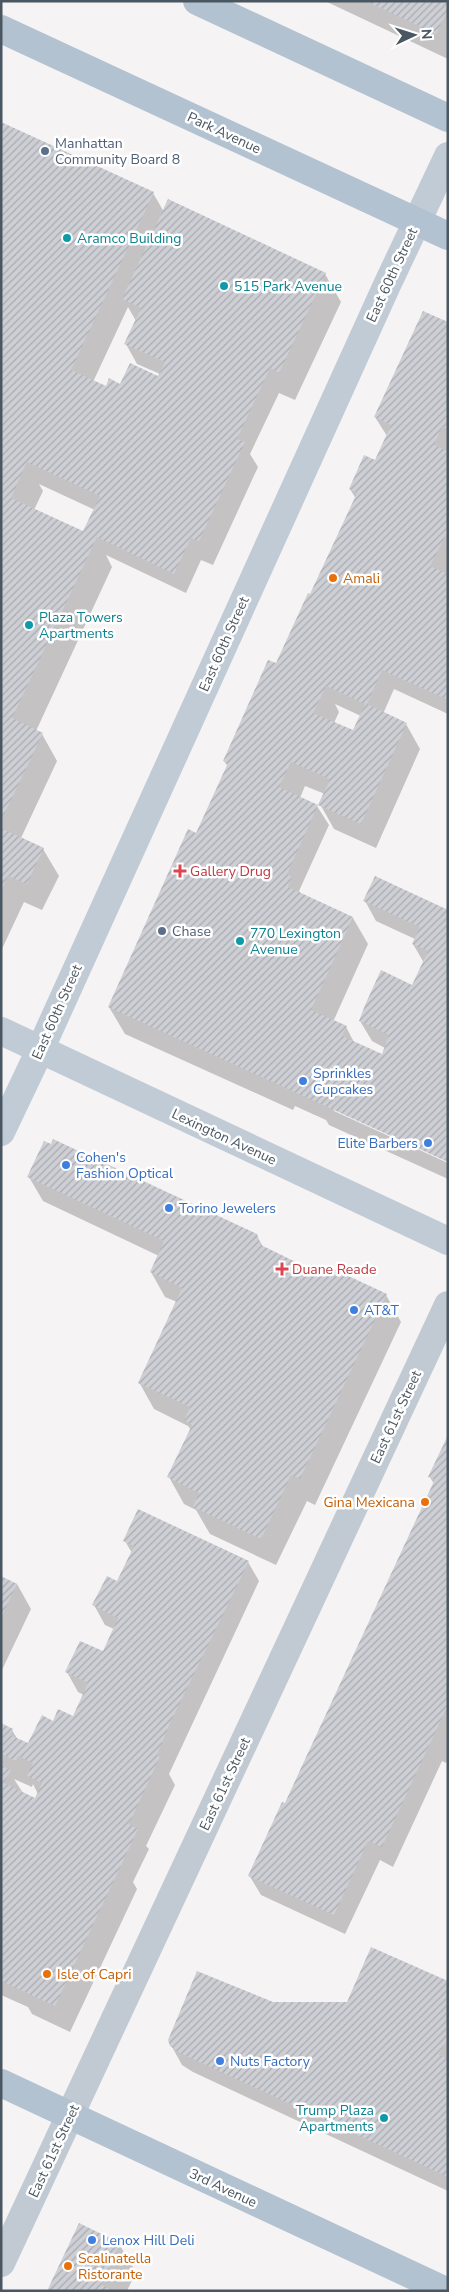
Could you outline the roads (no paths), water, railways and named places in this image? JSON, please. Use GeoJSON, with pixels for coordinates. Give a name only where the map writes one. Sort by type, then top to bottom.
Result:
{"type":"FeatureCollection","features":[{"type":"Feature","properties":{"kind":"main road"},"geometry":{"type":"LineString","coordinates":[[197,1],[448,118]]}},
{"type":"Feature","properties":{"kind":"main road","name":"Park Avenue"},"geometry":{"type":"LineString","coordinates":[[1,29],[448,236]]}},
{"type":"Feature","properties":{"kind":"main road","name":"East 60th Street"},"geometry":{"type":"LineString","coordinates":[[1,1132],[416,222],[448,156]]}},
{"type":"Feature","properties":{"kind":"main road","name":"Lexington Avenue"},"geometry":{"type":"LineString","coordinates":[[1,1031],[448,1241]]}},
{"type":"Feature","properties":{"kind":"main road","name":"3rd Avenue"},"geometry":{"type":"LineString","coordinates":[[1,2083],[446,2291]]}},
{"type":"Feature","properties":{"kind":"street","name":"East 61st Street"},"geometry":{"type":"LineString","coordinates":[[1,2263],[448,1304]]}},
{"type":"Feature","properties":{"kind":"place","name":"Manhattan Community Board 8"},"geometry":{"type":"Point","coordinates":[45,151]}},
{"type":"Feature","properties":{"kind":"place","name":"Aramco Building"},"geometry":{"type":"Point","coordinates":[67,238]}},
{"type":"Feature","properties":{"kind":"place","name":"515 Park Avenue"},"geometry":{"type":"Point","coordinates":[224,286]}},
{"type":"Feature","properties":{"kind":"place","name":"Amali"},"geometry":{"type":"Point","coordinates":[333,578]}},
{"type":"Feature","properties":{"kind":"place","name":"Plaza Towers Apartments"},"geometry":{"type":"Point","coordinates":[29,625]}},
{"type":"Feature","properties":{"kind":"place","name":"Gallery Drug"},"geometry":{"type":"Point","coordinates":[180,871]}},
{"type":"Feature","properties":{"kind":"place","name":"Chase"},"geometry":{"type":"Point","coordinates":[162,931]}},
{"type":"Feature","properties":{"kind":"place","name":"770 Lexington Avenue"},"geometry":{"type":"Point","coordinates":[240,941]}},
{"type":"Feature","properties":{"kind":"place","name":"Sprinkles Cupcakes"},"geometry":{"type":"Point","coordinates":[303,1081]}},
{"type":"Feature","properties":{"kind":"place","name":"Elite Barbers"},"geometry":{"type":"Point","coordinates":[428,1143]}},
{"type":"Feature","properties":{"kind":"place","name":"Cohen's Fashion Optical"},"geometry":{"type":"Point","coordinates":[66,1165]}},
{"type":"Feature","properties":{"kind":"place","name":"Torino Jewelers"},"geometry":{"type":"Point","coordinates":[169,1208]}},
{"type":"Feature","properties":{"kind":"place","name":"Duane Reade"},"geometry":{"type":"Point","coordinates":[282,1269]}},
{"type":"Feature","properties":{"kind":"place","name":"AT&T"},"geometry":{"type":"Point","coordinates":[354,1310]}},
{"type":"Feature","properties":{"kind":"place","name":"Gina Mexicana"},"geometry":{"type":"Point","coordinates":[425,1502]}},
{"type":"Feature","properties":{"kind":"place","name":"Isle of Capri"},"geometry":{"type":"Point","coordinates":[47,1974]}},
{"type":"Feature","properties":{"kind":"place","name":"Nuts Factory"},"geometry":{"type":"Point","coordinates":[220,2061]}},
{"type":"Feature","properties":{"kind":"place","name":"Trump Plaza Apartments"},"geometry":{"type":"Point","coordinates":[384,2118]}},
{"type":"Feature","properties":{"kind":"place","name":"Lenox Hill Deli"},"geometry":{"type":"Point","coordinates":[92,2240]}},
{"type":"Feature","properties":{"kind":"place","name":"Scalinatella Ristorante"},"geometry":{"type":"Point","coordinates":[68,2266]}}]}
